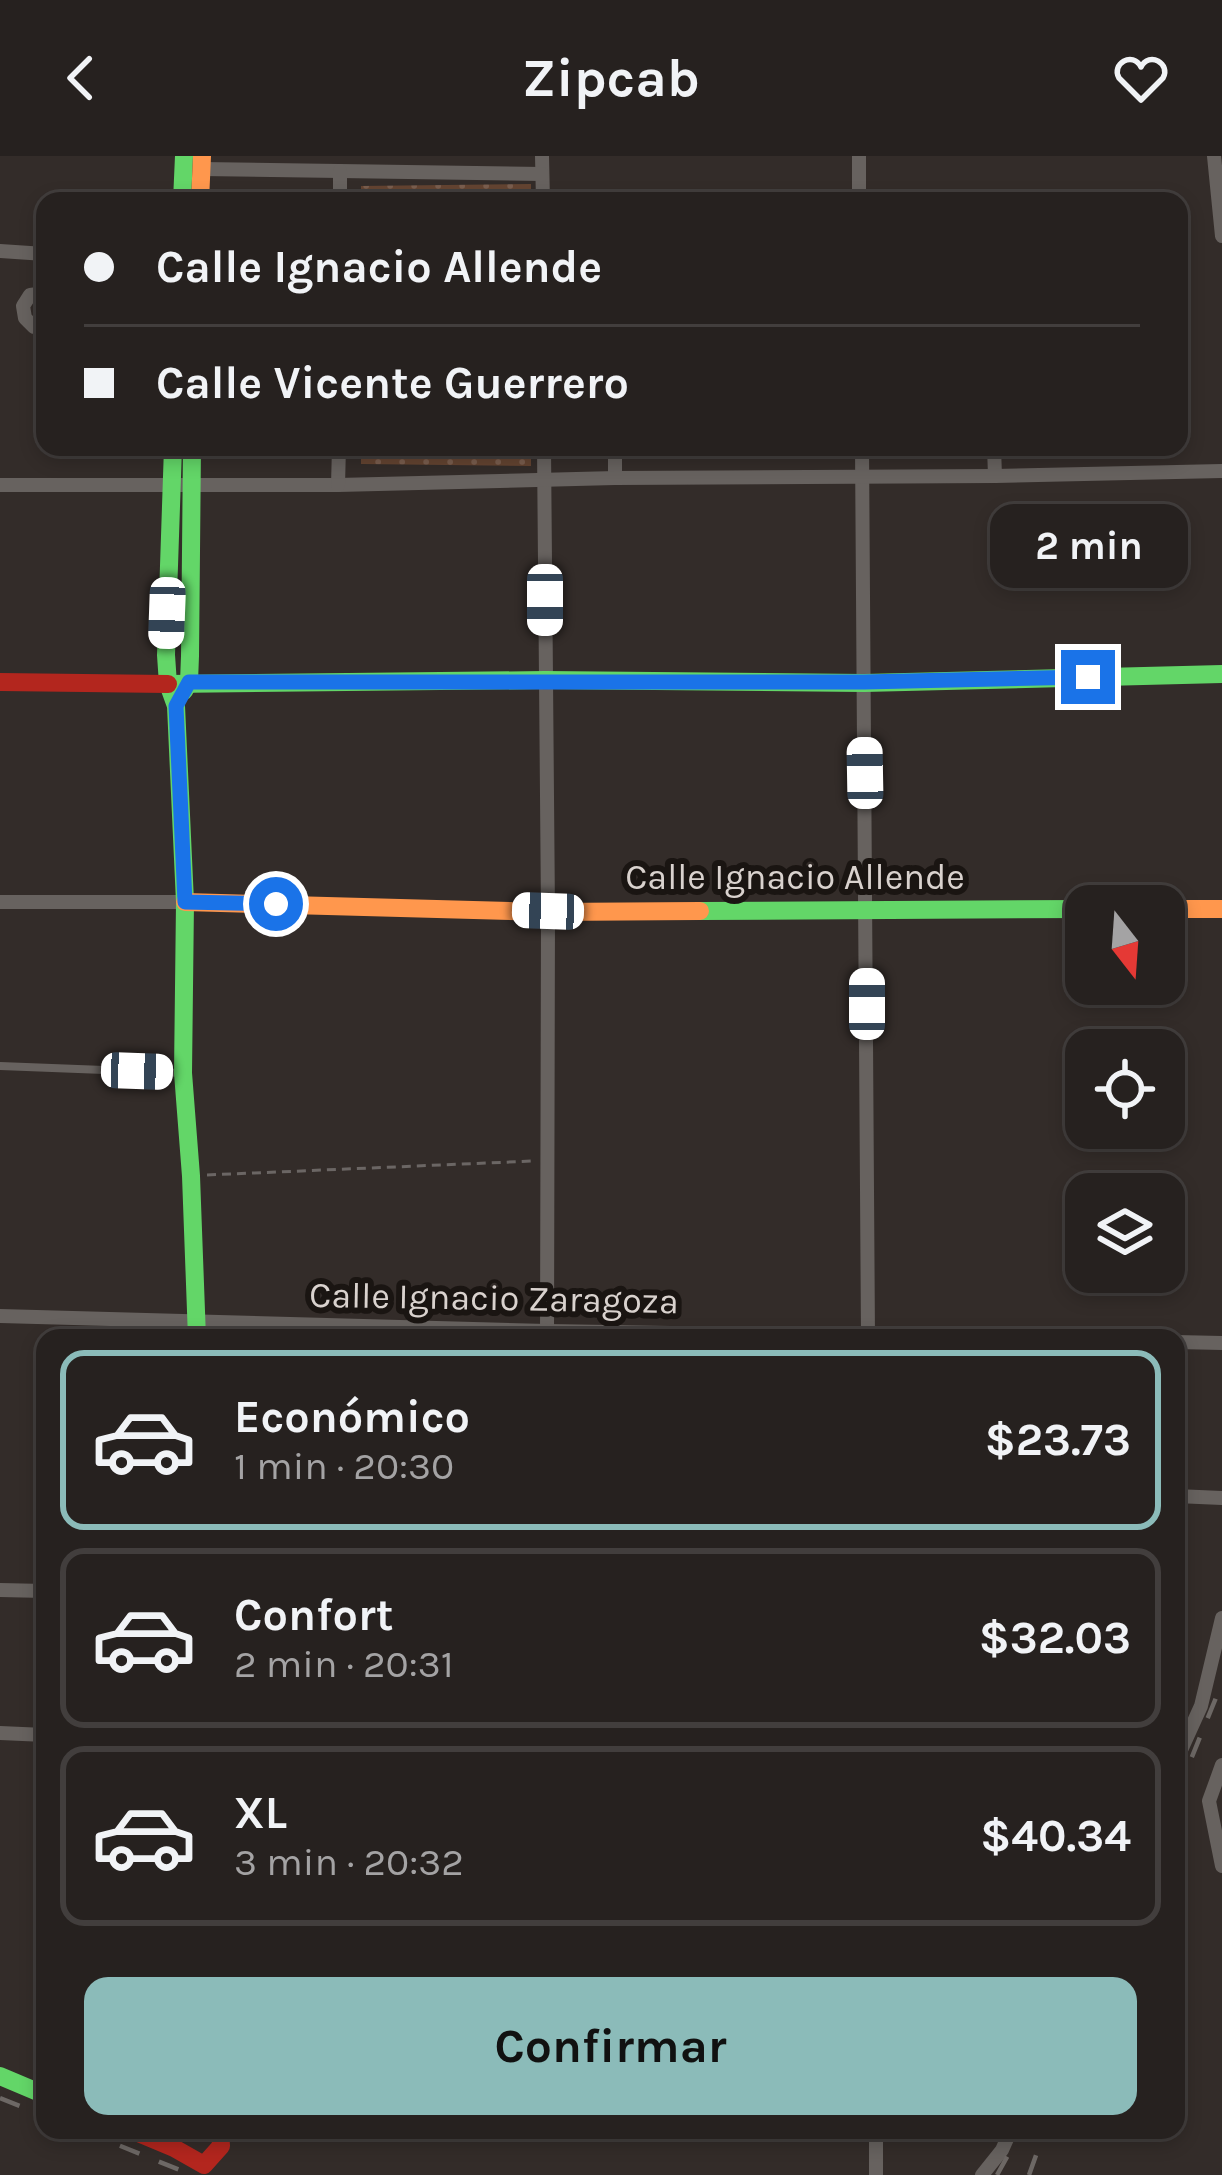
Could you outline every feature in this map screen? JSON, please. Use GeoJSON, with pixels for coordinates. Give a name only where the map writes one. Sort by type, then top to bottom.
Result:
{"type":"FeatureCollection","features":[{"type":"Feature","properties":{"kind":"main road"},"geometry":{"type":"LineString","coordinates":[[182,192],[184,156]]}},
{"type":"Feature","properties":{"kind":"main road"},"geometry":{"type":"LineString","coordinates":[[200,192],[201,162]]}},
{"type":"Feature","properties":{"kind":"main road"},"geometry":{"type":"LineString","coordinates":[[175,456],[182,484],[189,682],[176,706]]}},
{"type":"Feature","properties":{"kind":"main road"},"geometry":{"type":"LineString","coordinates":[[190,456],[182,484],[166,656],[176,706],[185,902],[183,1073],[196,1329]]}},
{"type":"Feature","properties":{"kind":"main road"},"geometry":{"type":"LineString","coordinates":[[0,682],[864,682],[1222,674]]}},
{"type":"Feature","properties":{"kind":"main road","name":"Calle Ignacio Allende"},"geometry":{"type":"LineString","coordinates":[[185,902],[548,911],[1065,909]]}},
{"type":"Feature","properties":{"kind":"main road"},"geometry":{"type":"LineString","coordinates":[[1185,909],[1222,909]]}},
{"type":"Feature","properties":{"kind":"main road"},"geometry":{"type":"LineString","coordinates":[[0,2076],[36,2091]]}},
{"type":"Feature","properties":{"kind":"main road"},"geometry":{"type":"LineString","coordinates":[[153,2139],[204,2165],[221,2146],[221,2139]]}},
{"type":"Feature","properties":{"kind":"street"},"geometry":{"type":"LineString","coordinates":[[542,156],[543,192]]}},
{"type":"Feature","properties":{"kind":"street"},"geometry":{"type":"LineString","coordinates":[[859,156],[859,192]]}},
{"type":"Feature","properties":{"kind":"street"},"geometry":{"type":"LineString","coordinates":[[1214,156],[1222,236]]}},
{"type":"Feature","properties":{"kind":"street"},"geometry":{"type":"LineString","coordinates":[[201,162],[340,171],[542,174]]}},
{"type":"Feature","properties":{"kind":"street"},"geometry":{"type":"LineString","coordinates":[[340,171],[340,192]]}},
{"type":"Feature","properties":{"kind":"street"},"geometry":{"type":"LineString","coordinates":[[0,251],[36,253]]}},
{"type":"Feature","properties":{"kind":"street"},"geometry":{"type":"LineString","coordinates":[[36,294],[23,306],[25,318],[36,327]]}},
{"type":"Feature","properties":{"kind":"street"},"geometry":{"type":"LineString","coordinates":[[338,485],[339,456]]}},
{"type":"Feature","properties":{"kind":"street"},"geometry":{"type":"LineString","coordinates":[[544,456],[547,1329]]}},
{"type":"Feature","properties":{"kind":"street"},"geometry":{"type":"LineString","coordinates":[[615,456],[615,478]]}},
{"type":"Feature","properties":{"kind":"street"},"geometry":{"type":"LineString","coordinates":[[862,456],[868,1329]]}},
{"type":"Feature","properties":{"kind":"street"},"geometry":{"type":"LineString","coordinates":[[994,456],[994,476]]}},
{"type":"Feature","properties":{"kind":"street"},"geometry":{"type":"LineString","coordinates":[[0,484],[338,485],[1222,471]]}},
{"type":"Feature","properties":{"kind":"street","name":"Calle Ignacio Allende"},"geometry":{"type":"LineString","coordinates":[[0,902],[185,902]]}},
{"type":"Feature","properties":{"kind":"street","name":"Calle Ignacio Zaragoza"},"geometry":{"type":"LineString","coordinates":[[0,1316],[196,1329]]}},
{"type":"Feature","properties":{"kind":"street"},"geometry":{"type":"LineString","coordinates":[[1185,1342],[1222,1343]]}},
{"type":"Feature","properties":{"kind":"street"},"geometry":{"type":"LineString","coordinates":[[1185,1496],[1222,1498]]}},
{"type":"Feature","properties":{"kind":"street"},"geometry":{"type":"LineString","coordinates":[[0,1590],[36,1591]]}},
{"type":"Feature","properties":{"kind":"street"},"geometry":{"type":"LineString","coordinates":[[1185,1741],[1201,1706],[1222,1618]]}},
{"type":"Feature","properties":{"kind":"street"},"geometry":{"type":"LineString","coordinates":[[0,1733],[36,1735]]}},
{"type":"Feature","properties":{"kind":"street"},"geometry":{"type":"LineString","coordinates":[[1222,1766],[1209,1802],[1222,1866]]}},
{"type":"Feature","properties":{"kind":"street"},"geometry":{"type":"LineString","coordinates":[[876,2139],[876,2175]]}},
{"type":"Feature","properties":{"kind":"street"},"geometry":{"type":"LineString","coordinates":[[982,2175],[1007,2139]]}},
{"type":"Feature","properties":{"kind":"lane"},"geometry":{"type":"LineString","coordinates":[[0,1066],[183,1073]]}},
{"type":"Feature","properties":{"kind":"path"},"geometry":{"type":"LineString","coordinates":[[191,1176],[547,1160]]}},
{"type":"Feature","properties":{"kind":"shaded area"},"geometry":{"type":"Polygon","coordinates":[[[531,184],[531,192],[361,192],[361,186],[531,184]]]}},
{"type":"Feature","properties":{"kind":"shaded area"},"geometry":{"type":"Polygon","coordinates":[[[361,456],[531,456],[531,466],[361,464],[361,456]]]}},
{"type":"Feature","properties":{"kind":"railway"},"geometry":{"type":"LineString","coordinates":[[1185,1774],[1222,1683]]}},
{"type":"Feature","properties":{"kind":"railway"},"geometry":{"type":"LineString","coordinates":[[0,2098],[36,2112]]}},
{"type":"Feature","properties":{"kind":"railway"},"geometry":{"type":"LineString","coordinates":[[103,2139],[192,2175]]}},
{"type":"Feature","properties":{"kind":"railway"},"geometry":{"type":"LineString","coordinates":[[997,2175],[1017,2139]]}},
{"type":"Feature","properties":{"kind":"railway"},"geometry":{"type":"LineString","coordinates":[[1029,2175],[1042,2139]]}},
{"type":"Feature","properties":{"kind":"traffic: fast"},"geometry":{"type":"LineString","coordinates":[[182,192],[184,156]]}},
{"type":"Feature","properties":{"kind":"traffic: fast"},"geometry":{"type":"LineString","coordinates":[[173,456],[166,655],[168,684],[176,706],[185,902],[183,1073],[197,1329]]}},
{"type":"Feature","properties":{"kind":"traffic: fast"},"geometry":{"type":"LineString","coordinates":[[184,691],[190,656],[192,456]]}},
{"type":"Feature","properties":{"kind":"traffic: fast"},"geometry":{"type":"LineString","coordinates":[[168,684],[864,683],[1222,674]]}},
{"type":"Feature","properties":{"kind":"traffic: fast"},"geometry":{"type":"LineString","coordinates":[[700,911],[1065,909]]}},
{"type":"Feature","properties":{"kind":"traffic: fast"},"geometry":{"type":"LineString","coordinates":[[0,2076],[36,2091]]}},
{"type":"Feature","properties":{"kind":"traffic: slow"},"geometry":{"type":"LineString","coordinates":[[200,192],[202,156]]}},
{"type":"Feature","properties":{"kind":"traffic: slow"},"geometry":{"type":"LineString","coordinates":[[185,902],[548,912],[700,911]]}},
{"type":"Feature","properties":{"kind":"traffic: slow"},"geometry":{"type":"LineString","coordinates":[[1185,909],[1222,909]]}},
{"type":"Feature","properties":{"kind":"traffic: jam"},"geometry":{"type":"LineString","coordinates":[[0,682],[168,684]]}},
{"type":"Feature","properties":{"kind":"traffic: jam"},"geometry":{"type":"LineString","coordinates":[[152,2139],[204,2165],[221,2146],[221,2139]]}},
{"type":"Feature","properties":{"kind":"route"},"geometry":{"type":"LineString","coordinates":[[276,904],[185,902],[176,706],[189,682],[864,682],[1088,677]]}}]}
